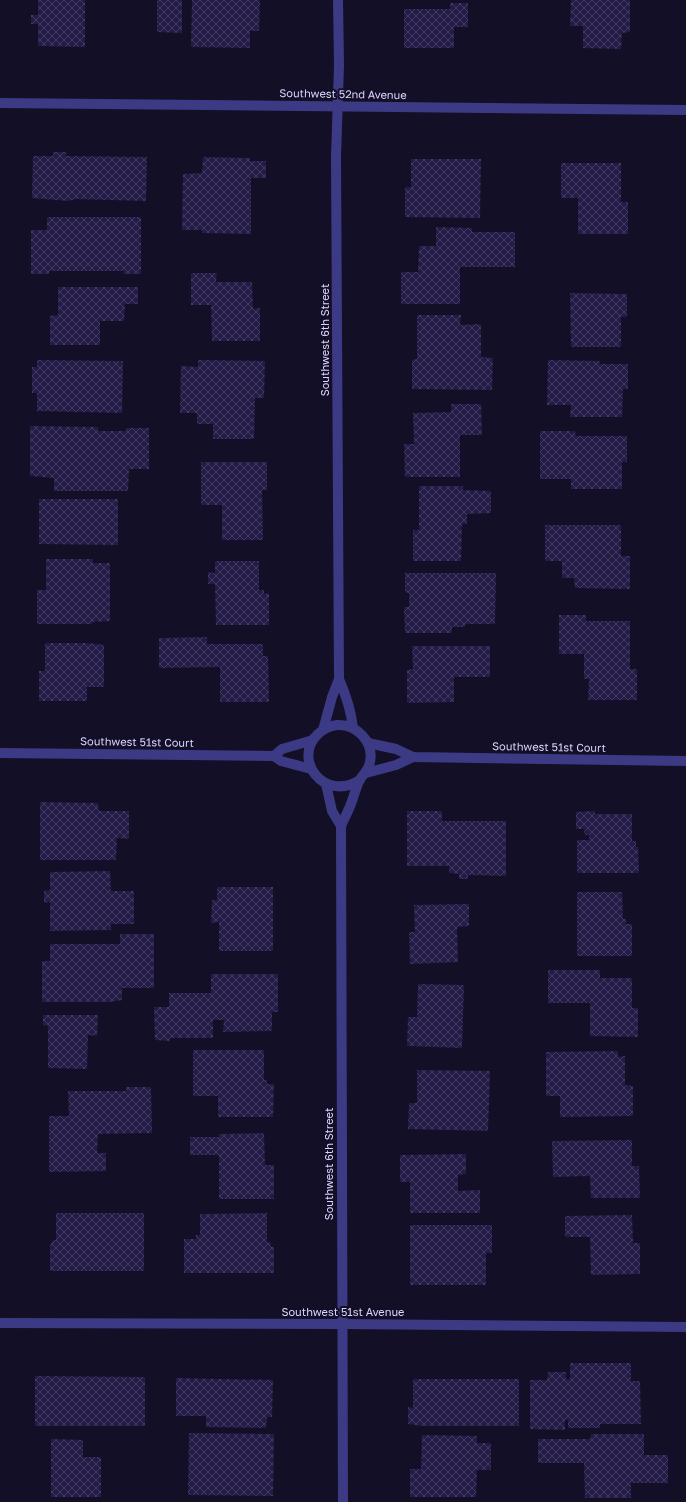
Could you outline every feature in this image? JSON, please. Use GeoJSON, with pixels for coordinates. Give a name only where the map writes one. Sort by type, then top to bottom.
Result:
{"type":"FeatureCollection","features":[{"type":"Feature","properties":{"kind":"street","name":"Southwest 6th Street"},"geometry":{"type":"LineString","coordinates":[[338,0],[338,106],[336,165],[339,680],[352,714],[353,728]]}},
{"type":"Feature","properties":{"kind":"street","name":"Southwest 52nd Avenue"},"geometry":{"type":"LineString","coordinates":[[0,103],[686,110]]}},
{"type":"Feature","properties":{"kind":"street","name":"Southwest 6th Street"},"geometry":{"type":"LineString","coordinates":[[323,730],[332,696],[339,680]]}},
{"type":"Feature","properties":{"kind":"street"},"geometry":{"type":"LineString","coordinates":[[343,725],[353,728],[362,734],[368,743],[371,753],[370,763],[363,776],[351,785],[342,787],[326,784],[315,776],[311,769],[308,758],[313,740],[323,730],[333,726],[343,725]]}},
{"type":"Feature","properties":{"kind":"street"},"geometry":{"type":"LineString","coordinates":[[274,756],[282,749],[313,740]]}},
{"type":"Feature","properties":{"kind":"street","name":"Southwest 51st Court"},"geometry":{"type":"LineString","coordinates":[[368,743],[396,749],[413,757],[686,760]]}},
{"type":"Feature","properties":{"kind":"street","name":"Southwest 51st Court"},"geometry":{"type":"LineString","coordinates":[[0,753],[274,756],[281,761],[311,769]]}},
{"type":"Feature","properties":{"kind":"street","name":"Southwest 51st Court"},"geometry":{"type":"LineString","coordinates":[[363,776],[396,765],[413,757]]}},
{"type":"Feature","properties":{"kind":"street","name":"Southwest 6th Street"},"geometry":{"type":"LineString","coordinates":[[343,1502],[341,826],[363,776]]}},
{"type":"Feature","properties":{"kind":"street","name":"Southwest 6th Street"},"geometry":{"type":"LineString","coordinates":[[326,784],[332,811],[341,826]]}},
{"type":"Feature","properties":{"kind":"street","name":"Southwest 51st Avenue"},"geometry":{"type":"LineString","coordinates":[[0,1323],[686,1327]]}},
{"type":"Feature","properties":{"kind":"building"},"geometry":{"type":"Polygon","coordinates":[[[38,0],[85,0],[85,47],[38,46],[38,24],[31,24],[31,15],[38,15],[38,0]]]}},
{"type":"Feature","properties":{"kind":"building"},"geometry":{"type":"Polygon","coordinates":[[[157,0],[182,0],[182,33],[157,32],[157,0]]]}},
{"type":"Feature","properties":{"kind":"building"},"geometry":{"type":"Polygon","coordinates":[[[192,0],[260,0],[259,31],[250,31],[250,48],[191,47],[192,0]]]}},
{"type":"Feature","properties":{"kind":"building"},"geometry":{"type":"Polygon","coordinates":[[[571,0],[630,0],[630,32],[622,33],[621,49],[583,48],[583,26],[570,26],[571,0]]]}},
{"type":"Feature","properties":{"kind":"building"},"geometry":{"type":"Polygon","coordinates":[[[450,3],[468,3],[468,27],[454,27],[454,48],[404,48],[404,9],[450,9],[450,3]]]}},
{"type":"Feature","properties":{"kind":"building"},"geometry":{"type":"Polygon","coordinates":[[[53,152],[66,152],[66,156],[147,157],[146,201],[76,199],[68,201],[32,198],[33,156],[53,156],[53,152]]]}},
{"type":"Feature","properties":{"kind":"building"},"geometry":{"type":"Polygon","coordinates":[[[203,157],[250,158],[250,161],[266,161],[266,178],[251,178],[251,234],[202,233],[202,230],[182,230],[183,174],[202,173],[203,157]]]}},
{"type":"Feature","properties":{"kind":"building"},"geometry":{"type":"Polygon","coordinates":[[[411,159],[481,159],[480,218],[405,217],[405,187],[411,187],[411,159]]]}},
{"type":"Feature","properties":{"kind":"building"},"geometry":{"type":"Polygon","coordinates":[[[561,163],[621,163],[621,202],[628,202],[628,234],[578,234],[578,198],[561,198],[561,163]]]}},
{"type":"Feature","properties":{"kind":"building"},"geometry":{"type":"Polygon","coordinates":[[[47,217],[141,217],[141,274],[123,274],[124,271],[49,271],[49,274],[31,274],[31,230],[47,230],[47,217]]]}},
{"type":"Feature","properties":{"kind":"building"},"geometry":{"type":"Polygon","coordinates":[[[436,227],[472,228],[472,232],[515,232],[515,267],[460,267],[460,304],[401,304],[401,272],[418,272],[419,246],[436,246],[436,227]]]}},
{"type":"Feature","properties":{"kind":"building"},"geometry":{"type":"Polygon","coordinates":[[[191,273],[217,273],[216,282],[252,282],[253,309],[260,308],[260,341],[212,341],[211,305],[191,305],[191,273]]]}},
{"type":"Feature","properties":{"kind":"building"},"geometry":{"type":"Polygon","coordinates":[[[58,287],[138,287],[138,304],[125,304],[124,321],[100,321],[100,345],[50,345],[50,316],[58,315],[58,287]]]}},
{"type":"Feature","properties":{"kind":"building"},"geometry":{"type":"Polygon","coordinates":[[[570,293],[627,294],[627,317],[621,317],[621,347],[571,347],[570,293]]]}},
{"type":"Feature","properties":{"kind":"building"},"geometry":{"type":"Polygon","coordinates":[[[417,315],[461,315],[460,325],[481,324],[481,357],[493,358],[492,390],[412,389],[412,360],[417,359],[417,315]]]}},
{"type":"Feature","properties":{"kind":"building"},"geometry":{"type":"Polygon","coordinates":[[[37,360],[123,361],[122,413],[37,411],[37,393],[32,393],[32,367],[37,367],[37,360]]]}},
{"type":"Feature","properties":{"kind":"building"},"geometry":{"type":"Polygon","coordinates":[[[198,360],[265,361],[264,398],[255,398],[254,439],[213,439],[213,424],[197,424],[197,413],[180,413],[181,366],[198,367],[198,360]]]}},
{"type":"Feature","properties":{"kind":"building"},"geometry":{"type":"Polygon","coordinates":[[[548,360],[600,361],[600,364],[628,364],[628,389],[623,389],[622,417],[570,417],[571,405],[547,405],[548,360]]]}},
{"type":"Feature","properties":{"kind":"building"},"geometry":{"type":"Polygon","coordinates":[[[451,404],[481,404],[482,435],[460,435],[460,477],[405,477],[404,444],[414,444],[413,413],[451,412],[451,404]]]}},
{"type":"Feature","properties":{"kind":"building"},"geometry":{"type":"Polygon","coordinates":[[[30,426],[98,427],[98,431],[126,431],[126,428],[149,428],[149,469],[129,469],[128,491],[54,491],[54,478],[30,476],[30,426]]]}},
{"type":"Feature","properties":{"kind":"building"},"geometry":{"type":"Polygon","coordinates":[[[540,431],[575,431],[576,436],[627,436],[627,462],[622,462],[622,489],[571,489],[571,479],[540,479],[540,431]]]}},
{"type":"Feature","properties":{"kind":"building"},"geometry":{"type":"Polygon","coordinates":[[[201,462],[267,462],[267,490],[262,490],[263,540],[222,540],[222,505],[201,505],[201,462]]]}},
{"type":"Feature","properties":{"kind":"building"},"geometry":{"type":"Polygon","coordinates":[[[419,486],[463,486],[463,490],[491,491],[491,513],[467,514],[467,524],[462,524],[461,561],[413,561],[413,530],[419,530],[419,486]]]}},
{"type":"Feature","properties":{"kind":"building"},"geometry":{"type":"Polygon","coordinates":[[[39,499],[118,499],[118,545],[39,544],[39,499]]]}},
{"type":"Feature","properties":{"kind":"building"},"geometry":{"type":"Polygon","coordinates":[[[545,525],[621,525],[621,556],[630,556],[630,589],[575,588],[574,578],[562,578],[562,561],[545,561],[545,525]]]}},
{"type":"Feature","properties":{"kind":"building"},"geometry":{"type":"Polygon","coordinates":[[[46,559],[93,559],[93,563],[110,563],[110,621],[92,622],[92,624],[37,624],[37,590],[46,590],[46,559]]]}},
{"type":"Feature","properties":{"kind":"building"},"geometry":{"type":"Polygon","coordinates":[[[215,561],[259,561],[259,590],[264,590],[264,594],[269,593],[269,625],[216,625],[215,584],[208,584],[208,572],[215,573],[215,561]]]}},
{"type":"Feature","properties":{"kind":"building"},"geometry":{"type":"Polygon","coordinates":[[[405,573],[496,573],[495,624],[465,624],[465,627],[452,627],[452,633],[405,633],[404,607],[409,607],[409,593],[405,592],[405,573]]]}},
{"type":"Feature","properties":{"kind":"building"},"geometry":{"type":"Polygon","coordinates":[[[559,615],[586,615],[586,621],[630,621],[630,669],[637,669],[637,700],[588,700],[589,679],[584,679],[584,654],[559,654],[559,615]]]}},
{"type":"Feature","properties":{"kind":"building"},"geometry":{"type":"Polygon","coordinates":[[[207,637],[207,644],[263,644],[263,656],[268,656],[269,702],[220,702],[220,667],[159,668],[159,638],[207,637]]]}},
{"type":"Feature","properties":{"kind":"building"},"geometry":{"type":"Polygon","coordinates":[[[45,643],[87,643],[104,645],[104,687],[87,687],[87,701],[39,701],[39,671],[45,671],[45,643]]]}},
{"type":"Feature","properties":{"kind":"building"},"geometry":{"type":"Polygon","coordinates":[[[412,646],[490,646],[490,677],[454,677],[454,702],[407,703],[407,670],[413,669],[412,646]]]}},
{"type":"Feature","properties":{"kind":"building"},"geometry":{"type":"Polygon","coordinates":[[[40,802],[98,803],[99,811],[129,811],[129,839],[117,838],[116,860],[40,860],[40,802]]]}},
{"type":"Feature","properties":{"kind":"building"},"geometry":{"type":"Polygon","coordinates":[[[407,811],[442,811],[442,821],[506,821],[506,876],[468,875],[468,879],[459,879],[459,874],[449,873],[449,866],[407,866],[407,811]]]}},
{"type":"Feature","properties":{"kind":"building"},"geometry":{"type":"Polygon","coordinates":[[[595,811],[595,814],[632,814],[632,841],[636,841],[636,847],[638,847],[639,873],[577,873],[577,840],[589,840],[589,835],[585,835],[584,829],[576,829],[576,812],[595,811]]]}},
{"type":"Feature","properties":{"kind":"building"},"geometry":{"type":"Polygon","coordinates":[[[110,871],[111,891],[134,891],[134,924],[111,924],[111,930],[50,931],[50,902],[44,903],[44,891],[50,890],[50,872],[110,871]]]}},
{"type":"Feature","properties":{"kind":"building"},"geometry":{"type":"Polygon","coordinates":[[[217,887],[273,887],[273,951],[219,951],[219,922],[211,923],[212,900],[217,900],[217,887]]]}},
{"type":"Feature","properties":{"kind":"building"},"geometry":{"type":"Polygon","coordinates":[[[577,892],[622,892],[623,919],[626,919],[626,924],[632,924],[632,956],[577,956],[577,892]]]}},
{"type":"Feature","properties":{"kind":"building"},"geometry":{"type":"Polygon","coordinates":[[[469,904],[469,926],[457,927],[458,962],[410,964],[409,932],[415,932],[414,905],[469,904]]]}},
{"type":"Feature","properties":{"kind":"building"},"geometry":{"type":"Polygon","coordinates":[[[120,934],[154,934],[154,988],[122,988],[122,1000],[110,1002],[42,1002],[42,961],[50,961],[50,944],[120,944],[120,934]]]}},
{"type":"Feature","properties":{"kind":"building"},"geometry":{"type":"Polygon","coordinates":[[[548,970],[600,970],[600,978],[632,978],[632,1008],[638,1008],[638,1037],[590,1036],[590,1003],[548,1003],[548,970]]]}},
{"type":"Feature","properties":{"kind":"building"},"geometry":{"type":"Polygon","coordinates":[[[211,974],[278,974],[278,1012],[272,1012],[272,1031],[223,1032],[224,1020],[213,1020],[213,1038],[170,1038],[170,1041],[155,1040],[154,1007],[169,1007],[169,993],[211,993],[211,974]]]}},
{"type":"Feature","properties":{"kind":"building"},"geometry":{"type":"Polygon","coordinates":[[[418,984],[464,985],[462,1048],[407,1046],[408,1017],[417,1017],[418,984]]]}},
{"type":"Feature","properties":{"kind":"building"},"geometry":{"type":"Polygon","coordinates":[[[43,1015],[98,1015],[97,1036],[88,1035],[87,1069],[48,1068],[48,1025],[43,1026],[43,1015]]]}},
{"type":"Feature","properties":{"kind":"building"},"geometry":{"type":"Polygon","coordinates":[[[193,1050],[264,1050],[264,1080],[267,1080],[267,1084],[274,1084],[273,1117],[218,1117],[218,1096],[193,1096],[193,1050]]]}},
{"type":"Feature","properties":{"kind":"building"},"geometry":{"type":"Polygon","coordinates":[[[618,1051],[618,1057],[625,1056],[625,1085],[633,1086],[633,1116],[560,1117],[560,1096],[546,1096],[546,1052],[618,1051]]]}},
{"type":"Feature","properties":{"kind":"building"},"geometry":{"type":"Polygon","coordinates":[[[417,1070],[490,1071],[488,1131],[408,1129],[409,1103],[417,1103],[417,1070]]]}},
{"type":"Feature","properties":{"kind":"building"},"geometry":{"type":"Polygon","coordinates":[[[126,1087],[151,1087],[152,1133],[98,1134],[97,1153],[106,1153],[106,1171],[49,1172],[49,1116],[69,1116],[68,1091],[126,1091],[126,1087]]]}},
{"type":"Feature","properties":{"kind":"building"},"geometry":{"type":"Polygon","coordinates":[[[264,1133],[265,1165],[274,1165],[274,1199],[219,1199],[219,1155],[190,1155],[190,1137],[219,1137],[219,1134],[264,1133]]]}},
{"type":"Feature","properties":{"kind":"building"},"geometry":{"type":"Polygon","coordinates":[[[632,1140],[632,1166],[639,1166],[640,1198],[591,1198],[590,1176],[553,1177],[552,1141],[632,1140]]]}},
{"type":"Feature","properties":{"kind":"building"},"geometry":{"type":"Polygon","coordinates":[[[466,1154],[466,1174],[458,1175],[458,1191],[480,1190],[480,1213],[410,1213],[410,1182],[400,1182],[400,1155],[466,1154]]]}},
{"type":"Feature","properties":{"kind":"building"},"geometry":{"type":"Polygon","coordinates":[[[56,1213],[144,1213],[144,1271],[50,1271],[50,1246],[53,1240],[56,1240],[56,1213]]]}},
{"type":"Feature","properties":{"kind":"building"},"geometry":{"type":"Polygon","coordinates":[[[267,1213],[267,1242],[271,1243],[271,1247],[274,1247],[274,1273],[184,1273],[184,1239],[196,1239],[196,1235],[200,1235],[200,1214],[267,1213]]]}},
{"type":"Feature","properties":{"kind":"building"},"geometry":{"type":"Polygon","coordinates":[[[632,1215],[633,1243],[640,1243],[640,1274],[591,1275],[590,1237],[565,1237],[565,1216],[632,1215]]]}},
{"type":"Feature","properties":{"kind":"building"},"geometry":{"type":"Polygon","coordinates":[[[410,1225],[492,1225],[492,1253],[486,1253],[486,1285],[410,1285],[410,1225]]]}},
{"type":"Feature","properties":{"kind":"building"},"geometry":{"type":"Polygon","coordinates":[[[570,1363],[631,1363],[631,1381],[640,1381],[641,1424],[600,1424],[600,1428],[568,1428],[568,1420],[565,1420],[565,1430],[530,1429],[530,1380],[547,1380],[548,1372],[566,1372],[566,1379],[570,1379],[570,1363]]]}},
{"type":"Feature","properties":{"kind":"building"},"geometry":{"type":"Polygon","coordinates":[[[35,1376],[145,1377],[145,1426],[35,1426],[35,1376]]]}},
{"type":"Feature","properties":{"kind":"building"},"geometry":{"type":"Polygon","coordinates":[[[176,1378],[273,1380],[272,1417],[267,1417],[266,1428],[206,1427],[206,1416],[176,1416],[176,1378]]]}},
{"type":"Feature","properties":{"kind":"building"},"geometry":{"type":"Polygon","coordinates":[[[413,1379],[519,1379],[519,1426],[422,1426],[408,1424],[408,1407],[413,1408],[413,1379]]]}},
{"type":"Feature","properties":{"kind":"building"},"geometry":{"type":"Polygon","coordinates":[[[189,1433],[274,1434],[273,1496],[188,1495],[189,1433]]]}},
{"type":"Feature","properties":{"kind":"building"},"geometry":{"type":"Polygon","coordinates":[[[591,1434],[644,1434],[644,1455],[668,1455],[668,1483],[631,1483],[631,1498],[585,1498],[584,1463],[538,1463],[538,1439],[590,1439],[591,1434]]]}},
{"type":"Feature","properties":{"kind":"building"},"geometry":{"type":"Polygon","coordinates":[[[422,1435],[477,1436],[477,1443],[491,1443],[491,1470],[477,1470],[476,1497],[410,1497],[410,1469],[421,1469],[422,1435]]]}},
{"type":"Feature","properties":{"kind":"building"},"geometry":{"type":"Polygon","coordinates":[[[51,1439],[83,1440],[83,1457],[101,1457],[101,1497],[51,1497],[51,1439]]]}}]}
